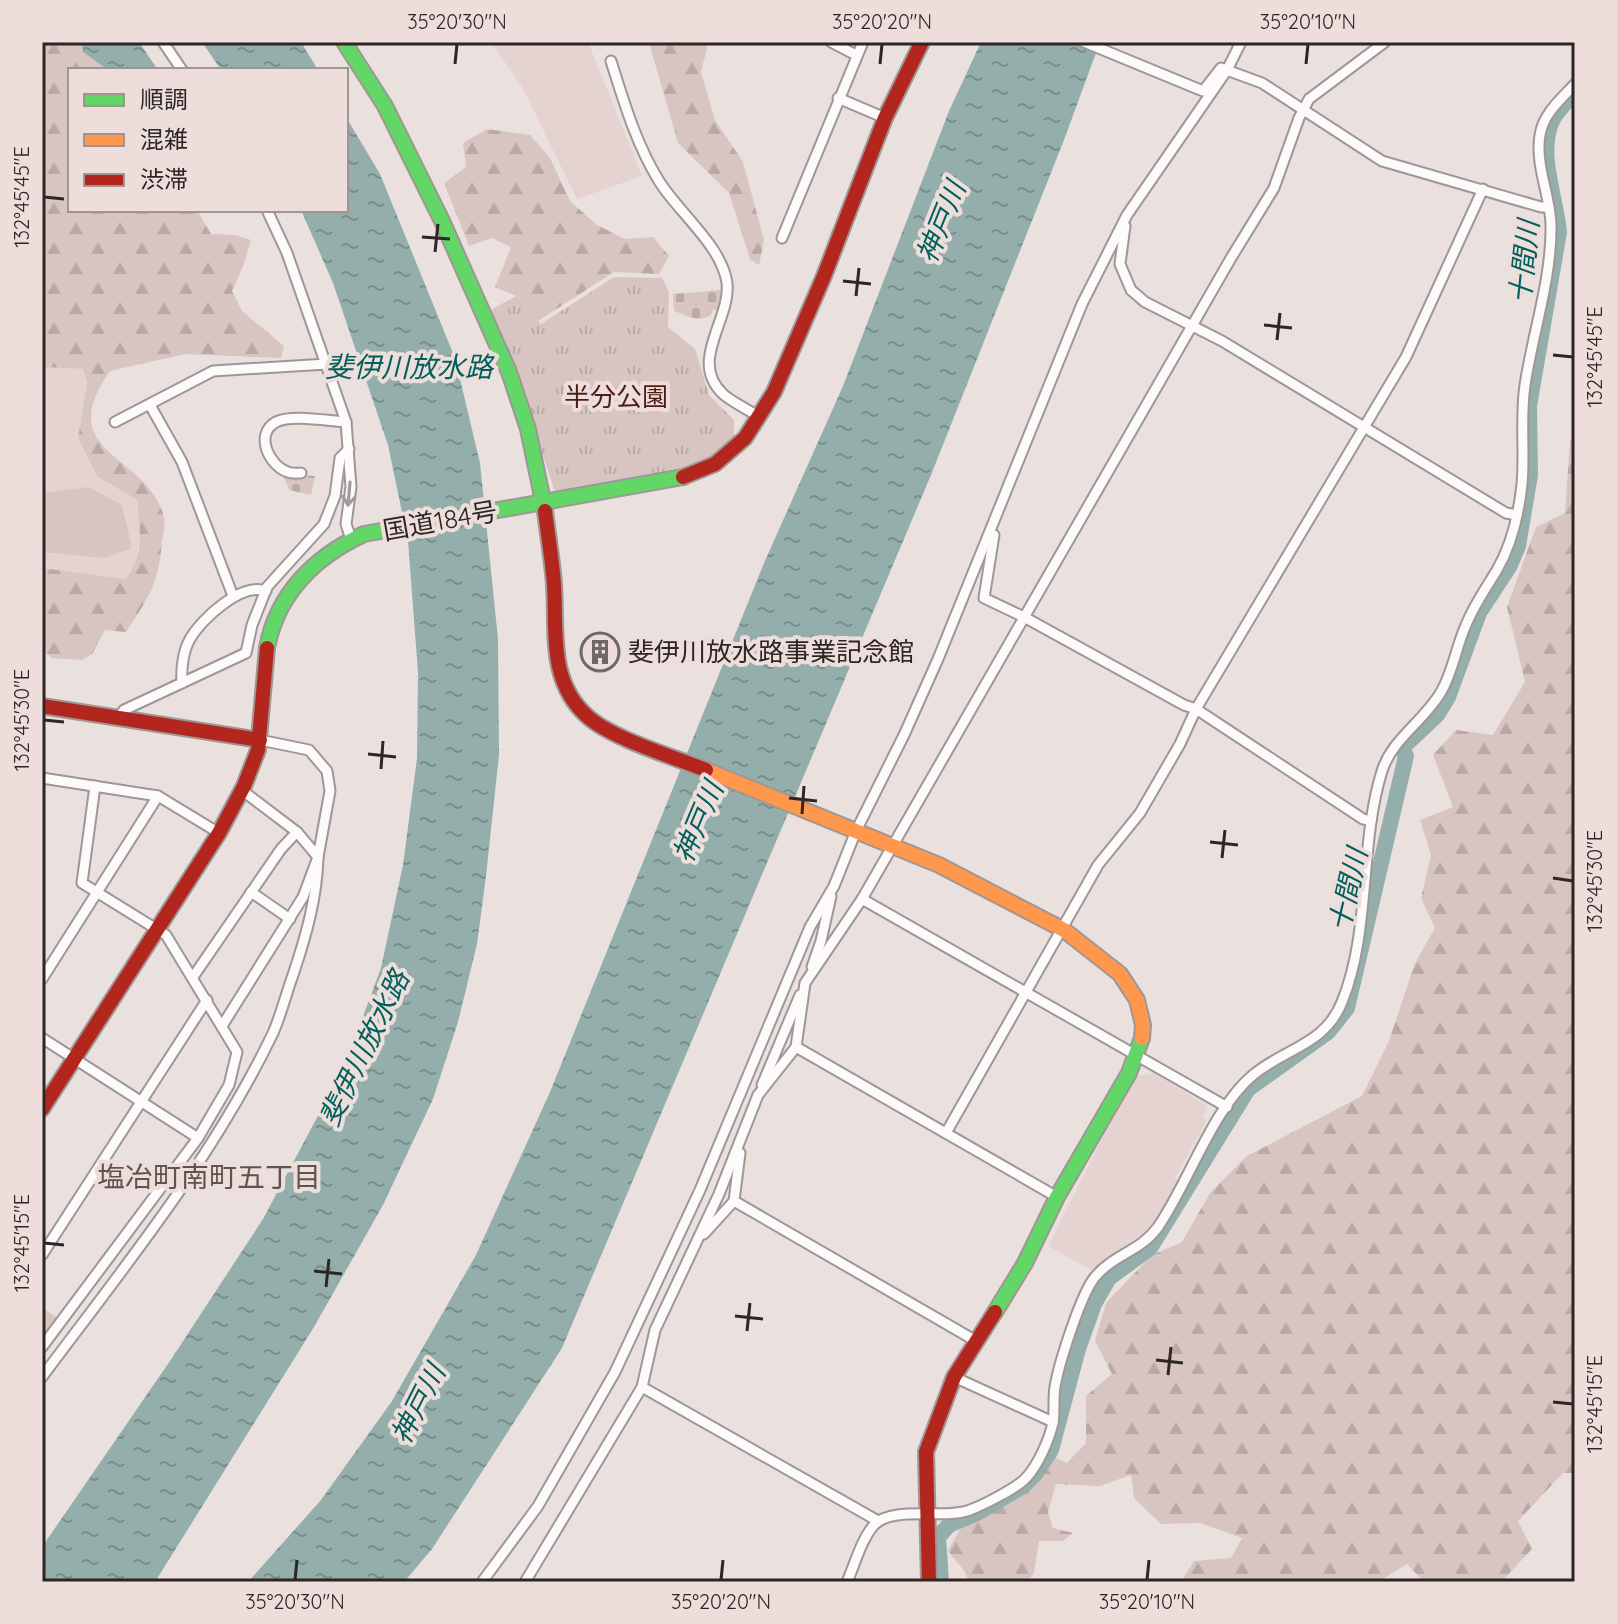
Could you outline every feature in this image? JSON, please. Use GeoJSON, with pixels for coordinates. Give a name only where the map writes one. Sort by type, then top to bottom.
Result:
{"type":"FeatureCollection","features":[{"type":"Feature","properties":{"kind":"main road"},"geometry":{"type":"LineString","coordinates":[[344,42],[391,118],[442,221],[509,372],[528,429],[544,503],[554,583],[556,659],[567,693],[589,718],[647,748],[893,846],[1020,905],[1064,930],[1111,965],[1137,1000],[1143,1025],[1142,1043],[1137,1056],[1057,1197],[1025,1263],[954,1377],[926,1452],[929,1582]]}},
{"type":"Feature","properties":{"kind":"main road","name":"国道184号"},"geometry":{"type":"LineString","coordinates":[[42,1109],[158,930],[243,791],[260,740],[265,654],[273,621],[294,586],[315,562],[357,536],[679,479],[715,464],[745,438],[774,392],[824,276],[885,118],[922,42]]}},
{"type":"Feature","properties":{"kind":"main road"},"geometry":{"type":"LineString","coordinates":[[42,708],[260,740]]}},
{"type":"Feature","properties":{"kind":"street"},"geometry":{"type":"LineString","coordinates":[[163,42],[181,68]]}},
{"type":"Feature","properties":{"kind":"street"},"geometry":{"type":"LineString","coordinates":[[831,42],[856,55]]}},
{"type":"Feature","properties":{"kind":"street"},"geometry":{"type":"LineString","coordinates":[[782,238],[863,42]]}},
{"type":"Feature","properties":{"kind":"street"},"geometry":{"type":"LineString","coordinates":[[1084,42],[1203,91],[1221,68],[1227,70],[1262,83],[1382,161],[1549,207]]}},
{"type":"Feature","properties":{"kind":"street"},"geometry":{"type":"LineString","coordinates":[[525,1582],[642,1387],[655,1330],[719,1194],[821,941],[851,829],[904,735],[996,520],[1082,304],[1127,215],[1227,70],[1241,42]]}},
{"type":"Feature","properties":{"kind":"street"},"geometry":{"type":"LineString","coordinates":[[758,1095],[796,1047],[805,983],[862,899],[1274,188],[1309,99],[1385,42]]}},
{"type":"Feature","properties":{"kind":"street"},"geometry":{"type":"LineString","coordinates":[[611,61],[643,152],[661,184],[707,243],[727,283],[724,308],[709,351],[710,372],[722,393],[759,417]]}},
{"type":"Feature","properties":{"kind":"street"},"geometry":{"type":"LineString","coordinates":[[847,1582],[866,1537],[878,1521],[897,1515],[968,1511],[1024,1480],[1035,1466],[1053,1422],[1056,1385],[1078,1313],[1092,1280],[1109,1263],[1144,1245],[1160,1224],[1227,1107],[1253,1075],[1323,1033],[1341,1005],[1354,960],[1371,821],[1387,759],[1443,689],[1466,625],[1499,567],[1517,515],[1522,481],[1521,415],[1551,225],[1540,136],[1549,113],[1575,84]]}},
{"type":"Feature","properties":{"kind":"street"},"geometry":{"type":"LineString","coordinates":[[838,98],[885,118]]}},
{"type":"Feature","properties":{"kind":"street"},"geometry":{"type":"LineString","coordinates":[[946,1133],[1064,930],[1098,865],[1140,813],[1180,744],[1196,709],[1406,357],[1483,189]]}},
{"type":"Feature","properties":{"kind":"street"},"geometry":{"type":"LineString","coordinates":[[268,212],[287,253],[346,422],[351,487],[346,524],[357,536]]}},
{"type":"Feature","properties":{"kind":"street"},"geometry":{"type":"LineString","coordinates":[[1127,215],[1120,264],[1131,290],[1145,302],[1192,326],[1506,513],[1517,515]]}},
{"type":"Feature","properties":{"kind":"street"},"geometry":{"type":"LineString","coordinates":[[115,422],[213,371],[327,364]]}},
{"type":"Feature","properties":{"kind":"street"},"geometry":{"type":"LineString","coordinates":[[150,405],[182,462],[233,596]]}},
{"type":"Feature","properties":{"kind":"street"},"geometry":{"type":"LineString","coordinates":[[301,473],[287,472],[272,461],[265,437],[269,427],[277,421],[291,418],[346,422]]}},
{"type":"Feature","properties":{"kind":"street"},"geometry":{"type":"LineString","coordinates":[[118,718],[124,710],[246,653],[252,625],[266,591],[324,524],[335,496],[340,458],[349,449]]}},
{"type":"Feature","properties":{"kind":"street"},"geometry":{"type":"LineString","coordinates":[[996,520],[984,598],[1196,709],[1363,819],[1371,821]]}},
{"type":"Feature","properties":{"kind":"street"},"geometry":{"type":"LineString","coordinates":[[182,683],[185,650],[190,638],[233,596],[256,587],[266,591]]}},
{"type":"Feature","properties":{"kind":"street"},"geometry":{"type":"LineString","coordinates":[[222,1026],[303,897],[318,857],[330,791],[327,771],[309,750],[260,740]]}},
{"type":"Feature","properties":{"kind":"street"},"geometry":{"type":"LineString","coordinates":[[42,778],[158,796],[219,833]]}},
{"type":"Feature","properties":{"kind":"street"},"geometry":{"type":"LineString","coordinates":[[42,1347],[198,1138],[229,1085],[237,1052],[166,935],[82,883],[95,786]]}},
{"type":"Feature","properties":{"kind":"street"},"geometry":{"type":"LineString","coordinates":[[42,1377],[187,1184],[236,1103],[274,1030],[297,964],[318,888],[318,857],[297,832],[243,791]]}},
{"type":"Feature","properties":{"kind":"street"},"geometry":{"type":"LineString","coordinates":[[42,979],[158,796]]}},
{"type":"Feature","properties":{"kind":"street"},"geometry":{"type":"LineString","coordinates":[[193,977],[281,849],[297,832]]}},
{"type":"Feature","properties":{"kind":"street"},"geometry":{"type":"LineString","coordinates":[[482,1582],[538,1506],[615,1372],[700,1190],[810,927],[834,886]]}},
{"type":"Feature","properties":{"kind":"street"},"geometry":{"type":"LineString","coordinates":[[251,892],[290,919]]}},
{"type":"Feature","properties":{"kind":"street"},"geometry":{"type":"LineString","coordinates":[[862,899],[1227,1107]]}},
{"type":"Feature","properties":{"kind":"street"},"geometry":{"type":"LineString","coordinates":[[42,1255],[207,1000]]}},
{"type":"Feature","properties":{"kind":"street"},"geometry":{"type":"LineString","coordinates":[[42,1038],[198,1138]]}},
{"type":"Feature","properties":{"kind":"street"},"geometry":{"type":"LineString","coordinates":[[796,1047],[1057,1197]]}},
{"type":"Feature","properties":{"kind":"street"},"geometry":{"type":"LineString","coordinates":[[697,1241],[734,1201],[742,1137]]}},
{"type":"Feature","properties":{"kind":"street"},"geometry":{"type":"LineString","coordinates":[[734,1201],[976,1341]]}},
{"type":"Feature","properties":{"kind":"street"},"geometry":{"type":"LineString","coordinates":[[954,1377],[1053,1422]]}},
{"type":"Feature","properties":{"kind":"street"},"geometry":{"type":"LineString","coordinates":[[642,1387],[878,1521]]}},
{"type":"Feature","properties":{"kind":"shaded area"},"geometry":{"type":"Polygon","coordinates":[[[491,42],[588,42],[642,176],[577,199],[522,87],[491,42]]]}},
{"type":"Feature","properties":{"kind":"shaded area"},"geometry":{"type":"Polygon","coordinates":[[[42,367],[83,369],[87,383],[78,438],[97,476],[137,499],[140,527],[136,568],[124,580],[42,568],[42,367]]]}},
{"type":"Feature","properties":{"kind":"shaded area"},"geometry":{"type":"Polygon","coordinates":[[[1154,1073],[1208,1106],[1203,1116],[1207,1120],[1175,1178],[1179,1182],[1147,1234],[1093,1271],[1048,1246],[1137,1076],[1154,1073]]]}},
{"type":"Feature","properties":{"kind":"green space"},"geometry":{"type":"Polygon","coordinates":[[[42,42],[82,42],[83,52],[105,68],[68,68],[68,212],[198,212],[211,234],[235,235],[251,240],[232,291],[242,311],[284,346],[281,358],[185,354],[110,371],[95,399],[91,421],[97,438],[155,497],[165,527],[155,581],[141,609],[126,632],[105,630],[92,654],[82,660],[52,658],[42,650],[42,568],[125,579],[136,562],[140,542],[137,500],[97,476],[78,438],[87,383],[83,369],[42,367],[42,42]]]}},
{"type":"Feature","properties":{"kind":"green space"},"geometry":{"type":"Polygon","coordinates":[[[643,42],[708,44],[701,72],[715,120],[743,162],[764,240],[759,265],[750,259],[729,193],[678,143],[649,43],[643,42]]]}},
{"type":"Feature","properties":{"kind":"green space"},"geometry":{"type":"Polygon","coordinates":[[[487,129],[530,135],[550,158],[570,201],[597,225],[625,239],[653,237],[669,256],[659,274],[614,272],[538,321],[516,296],[495,287],[511,247],[492,238],[469,246],[444,183],[466,167],[463,143],[487,129]]]}},
{"type":"Feature","properties":{"kind":"green space","name":"半分公園"},"geometry":{"type":"Polygon","coordinates":[[[614,277],[662,278],[669,292],[668,327],[695,349],[709,395],[734,420],[734,442],[689,471],[605,489],[555,492],[524,397],[489,311],[516,296],[541,324],[614,277]]]}},
{"type":"Feature","properties":{"kind":"green space"},"geometry":{"type":"Polygon","coordinates":[[[721,290],[718,310],[713,309],[711,315],[692,318],[674,311],[673,294],[721,290]]]}},
{"type":"Feature","properties":{"kind":"green space"},"geometry":{"type":"Polygon","coordinates":[[[1575,437],[1575,1473],[1563,1473],[1518,1521],[1532,1549],[1501,1582],[1424,1582],[1407,1564],[1378,1582],[1181,1582],[1194,1561],[1231,1558],[1242,1538],[1200,1523],[1161,1524],[1134,1498],[1131,1475],[1100,1486],[1056,1484],[1048,1512],[1053,1528],[1073,1533],[1063,1541],[1039,1541],[1034,1573],[1027,1582],[969,1582],[948,1551],[960,1529],[1030,1486],[1053,1456],[1067,1463],[1086,1443],[1086,1396],[1112,1374],[1095,1341],[1106,1303],[1152,1255],[1182,1242],[1210,1193],[1247,1156],[1362,1096],[1389,1041],[1415,963],[1435,928],[1421,898],[1431,855],[1420,820],[1453,807],[1433,755],[1456,730],[1493,735],[1525,682],[1507,607],[1536,527],[1565,513],[1570,440],[1575,437]]]}},
{"type":"Feature","properties":{"kind":"green space"},"geometry":{"type":"Polygon","coordinates":[[[283,474],[315,476],[311,495],[289,490],[283,474]]]}},
{"type":"Feature","properties":{"kind":"green space"},"geometry":{"type":"Polygon","coordinates":[[[89,487],[122,505],[132,548],[104,558],[42,552],[42,493],[89,487]]]}},
{"type":"Feature","properties":{"kind":"green space"},"geometry":{"type":"Polygon","coordinates":[[[42,1308],[58,1318],[42,1340],[42,1308]]]}},
{"type":"Feature","properties":{"kind":"water"},"geometry":{"type":"Polygon","coordinates":[[[82,42],[139,42],[157,68],[105,68],[83,52],[82,42]]]}},
{"type":"Feature","properties":{"kind":"water"},"geometry":{"type":"Polygon","coordinates":[[[202,42],[301,42],[317,68],[220,68],[202,42]]]}},
{"type":"Feature","properties":{"kind":"water","name":"神戸川"},"geometry":{"type":"Polygon","coordinates":[[[981,42],[1100,42],[931,475],[562,1348],[432,1549],[404,1582],[248,1582],[321,1500],[392,1401],[476,1255],[550,1092],[764,563],[843,386],[949,111],[981,42]]]}},
{"type":"Feature","properties":{"kind":"water","name":"斐伊川放水路"},"geometry":{"type":"Polygon","coordinates":[[[348,120],[380,174],[455,358],[480,463],[498,639],[499,755],[477,944],[458,1022],[433,1099],[383,1205],[314,1327],[155,1582],[42,1582],[42,1547],[263,1219],[345,1065],[381,968],[403,865],[417,758],[418,672],[408,541],[388,445],[333,283],[302,212],[348,212],[348,120]]]}},
{"type":"Feature","properties":{"kind":"waterway","name":"十間川"},"geometry":{"type":"LineString","coordinates":[[941,1582],[938,1537],[949,1525],[1023,1486],[1051,1450],[1078,1349],[1094,1304],[1109,1278],[1150,1248],[1248,1089],[1328,1032],[1347,1008],[1406,756],[1402,748],[1437,715],[1448,697],[1479,613],[1509,567],[1518,546],[1530,475],[1529,406],[1559,232],[1547,163],[1547,136],[1556,115],[1575,93]]}},
{"type":"Feature","properties":{"kind":"traffic: fast"},"geometry":{"type":"LineString","coordinates":[[344,42],[385,106],[442,221],[509,372],[528,429],[545,511]]}},
{"type":"Feature","properties":{"kind":"traffic: fast"},"geometry":{"type":"LineString","coordinates":[[267,648],[280,610],[301,579],[330,553],[364,534],[683,477]]}},
{"type":"Feature","properties":{"kind":"traffic: fast"},"geometry":{"type":"LineString","coordinates":[[995,1312],[1129,1073],[1142,1038]]}},
{"type":"Feature","properties":{"kind":"traffic: slow"},"geometry":{"type":"LineString","coordinates":[[706,770],[939,865],[1064,930],[1120,974],[1137,1000],[1143,1025],[1142,1038]]}},
{"type":"Feature","properties":{"kind":"traffic: jam"},"geometry":{"type":"LineString","coordinates":[[683,477],[715,464],[745,438],[774,392],[824,276],[885,118],[922,42]]}},
{"type":"Feature","properties":{"kind":"traffic: jam"},"geometry":{"type":"LineString","coordinates":[[545,511],[554,584],[557,655],[560,672],[575,703],[588,717],[612,733],[706,770]]}},
{"type":"Feature","properties":{"kind":"traffic: jam"},"geometry":{"type":"LineString","coordinates":[[42,1109],[219,833],[244,786],[258,750],[267,648]]}},
{"type":"Feature","properties":{"kind":"traffic: jam"},"geometry":{"type":"LineString","coordinates":[[42,706],[260,740]]}},
{"type":"Feature","properties":{"kind":"traffic: jam"},"geometry":{"type":"LineString","coordinates":[[929,1582],[926,1452],[954,1377],[995,1312]]}},
{"type":"Feature","properties":{"kind":"place","name":"斐伊川放水路事業記念館"},"geometry":{"type":"Point","coordinates":[600,652]}},
{"type":"Feature","properties":{"kind":"district","name":"塩冶町南町五丁目"},"geometry":{"type":"Point","coordinates":[209,1177]}}]}
